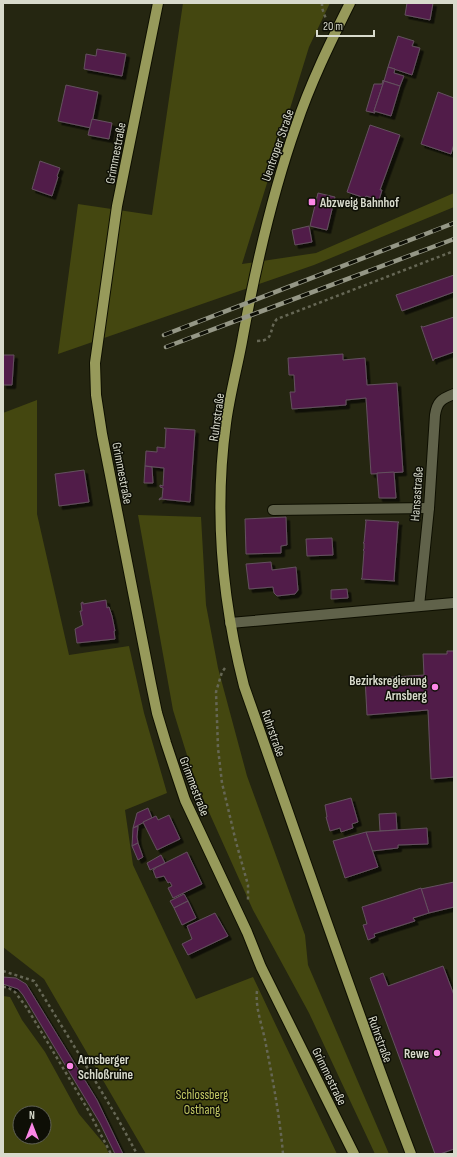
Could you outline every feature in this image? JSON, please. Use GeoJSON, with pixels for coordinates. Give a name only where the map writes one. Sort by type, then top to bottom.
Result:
{"type":"FeatureCollection","features":[{"type":"Feature","properties":{"kind":"main road","name":"Grimmestraße"},"geometry":{"type":"LineString","coordinates":[[158,3],[117,206],[95,363],[96,395],[102,434],[157,713],[175,772],[185,800],[262,967],[354,1154]]}},
{"type":"Feature","properties":{"kind":"main road","name":"Uentroper Straße"},"geometry":{"type":"LineString","coordinates":[[249,302],[273,198],[296,125],[327,51],[350,3]]}},
{"type":"Feature","properties":{"kind":"main road","name":"Ruhrstraße"},"geometry":{"type":"LineString","coordinates":[[249,302],[226,422],[221,481],[221,542],[224,581],[236,656],[244,686],[338,956],[380,1074],[411,1154]]}},
{"type":"Feature","properties":{"kind":"street","name":"Hansastraße"},"geometry":{"type":"LineString","coordinates":[[419,606],[429,508],[435,415],[437,406],[442,400],[454,394]]}},
{"type":"Feature","properties":{"kind":"street"},"geometry":{"type":"LineString","coordinates":[[273,510],[429,508]]}},
{"type":"Feature","properties":{"kind":"street"},"geometry":{"type":"LineString","coordinates":[[230,623],[454,603]]}},
{"type":"Feature","properties":{"kind":"path"},"geometry":{"type":"LineString","coordinates":[[242,340],[264,341],[269,337],[274,321],[277,318],[454,251]]}},
{"type":"Feature","properties":{"kind":"path"},"geometry":{"type":"LineString","coordinates":[[236,656],[222,672],[216,692],[217,740],[222,783],[248,885],[248,902]]}},
{"type":"Feature","properties":{"kind":"path"},"geometry":{"type":"LineString","coordinates":[[262,967],[257,982],[256,997],[282,1136],[283,1154]]}},
{"type":"Feature","properties":{"kind":"path"},"geometry":{"type":"LineString","coordinates":[[3,971],[34,981],[118,1119],[137,1154]]}},
{"type":"Feature","properties":{"kind":"path"},"geometry":{"type":"LineString","coordinates":[[3,987],[7,987],[15,992],[27,1008],[87,1108],[111,1154]]}},
{"type":"Feature","properties":{"kind":"green space"},"geometry":{"type":"Polygon","coordinates":[[[183,3],[330,3],[309,47],[242,264],[316,253],[454,193],[454,207],[314,265],[58,354],[78,204],[152,215],[183,3]]]}},
{"type":"Feature","properties":{"kind":"green space","name":"Schlossberg Osthang"},"geometry":{"type":"Polygon","coordinates":[[[37,400],[37,514],[69,655],[129,646],[144,713],[167,793],[125,810],[133,865],[196,999],[253,977],[337,1154],[146,1154],[44,979],[3,947],[3,413],[37,400]]]}},
{"type":"Feature","properties":{"kind":"green space"},"geometry":{"type":"Polygon","coordinates":[[[138,515],[201,517],[206,605],[218,668],[247,776],[305,935],[308,965],[389,1154],[375,1154],[309,1013],[253,910],[195,781],[173,710],[138,515]]]}},
{"type":"Feature","properties":{"kind":"green space"},"geometry":{"type":"Polygon","coordinates":[[[3,996],[10,997],[22,1020],[45,1052],[79,1114],[105,1145],[109,1154],[3,1154],[3,996]]]}},
{"type":"Feature","properties":{"kind":"building"},"geometry":{"type":"Polygon","coordinates":[[[407,3],[433,3],[430,20],[405,15],[407,3]]]}},
{"type":"Feature","properties":{"kind":"building"},"geometry":{"type":"Polygon","coordinates":[[[398,36],[414,41],[412,46],[420,48],[412,75],[388,67],[398,36]]]}},
{"type":"Feature","properties":{"kind":"building"},"geometry":{"type":"Polygon","coordinates":[[[97,49],[126,54],[122,76],[84,69],[86,54],[96,56],[97,49]]]}},
{"type":"Feature","properties":{"kind":"building"},"geometry":{"type":"Polygon","coordinates":[[[388,67],[395,69],[394,73],[404,76],[400,86],[384,81],[388,67]]]}},
{"type":"Feature","properties":{"kind":"building"},"geometry":{"type":"Polygon","coordinates":[[[383,80],[384,81],[374,111],[375,113],[366,111],[374,84],[382,84],[383,80]]]}},
{"type":"Feature","properties":{"kind":"building"},"geometry":{"type":"Polygon","coordinates":[[[384,81],[400,86],[391,116],[374,111],[384,81]]]}},
{"type":"Feature","properties":{"kind":"building"},"geometry":{"type":"Polygon","coordinates":[[[66,85],[98,92],[91,128],[58,121],[66,85]]]}},
{"type":"Feature","properties":{"kind":"building"},"geometry":{"type":"Polygon","coordinates":[[[438,92],[454,98],[454,144],[451,154],[421,144],[438,92]]]}},
{"type":"Feature","properties":{"kind":"building"},"geometry":{"type":"Polygon","coordinates":[[[92,119],[112,123],[109,139],[88,135],[92,119]]]}},
{"type":"Feature","properties":{"kind":"building"},"geometry":{"type":"Polygon","coordinates":[[[370,125],[400,135],[380,190],[382,190],[379,200],[366,196],[365,198],[347,192],[370,125]]]}},
{"type":"Feature","properties":{"kind":"building"},"geometry":{"type":"Polygon","coordinates":[[[40,161],[60,168],[52,196],[32,189],[40,161]]]}},
{"type":"Feature","properties":{"kind":"building"},"geometry":{"type":"Polygon","coordinates":[[[318,193],[335,197],[327,230],[310,226],[318,193]]]}},
{"type":"Feature","properties":{"kind":"building"},"geometry":{"type":"Polygon","coordinates":[[[309,226],[312,242],[295,245],[292,230],[309,226]]]}},
{"type":"Feature","properties":{"kind":"building"},"geometry":{"type":"Polygon","coordinates":[[[454,275],[454,292],[402,311],[396,295],[454,275]]]}},
{"type":"Feature","properties":{"kind":"building"},"geometry":{"type":"Polygon","coordinates":[[[454,317],[454,352],[434,359],[433,361],[421,326],[423,327],[454,317]]]}},
{"type":"Feature","properties":{"kind":"building"},"geometry":{"type":"Polygon","coordinates":[[[343,354],[343,360],[365,358],[367,385],[397,383],[403,472],[371,474],[366,398],[346,400],[346,405],[292,409],[290,392],[295,392],[294,375],[289,375],[288,358],[343,354]]]}},
{"type":"Feature","properties":{"kind":"building"},"geometry":{"type":"Polygon","coordinates":[[[3,355],[14,355],[12,385],[3,385],[3,355]]]}},
{"type":"Feature","properties":{"kind":"building"},"geometry":{"type":"Polygon","coordinates":[[[164,428],[195,430],[190,502],[159,500],[162,498],[163,488],[160,487],[160,485],[163,486],[164,468],[145,466],[146,451],[157,452],[157,447],[165,448],[166,429],[164,428]]]}},
{"type":"Feature","properties":{"kind":"building"},"geometry":{"type":"Polygon","coordinates":[[[145,466],[152,467],[153,483],[144,483],[145,466]]]}},
{"type":"Feature","properties":{"kind":"building"},"geometry":{"type":"Polygon","coordinates":[[[84,470],[89,502],[59,506],[55,474],[84,470]]]}},
{"type":"Feature","properties":{"kind":"building"},"geometry":{"type":"Polygon","coordinates":[[[394,472],[396,498],[379,498],[377,473],[394,472]]]}},
{"type":"Feature","properties":{"kind":"building"},"geometry":{"type":"Polygon","coordinates":[[[286,517],[287,545],[281,546],[281,553],[246,554],[245,519],[286,517]]]}},
{"type":"Feature","properties":{"kind":"building"},"geometry":{"type":"Polygon","coordinates":[[[365,520],[399,522],[395,581],[361,579],[365,520]]]}},
{"type":"Feature","properties":{"kind":"building"},"geometry":{"type":"Polygon","coordinates":[[[332,538],[333,555],[307,556],[306,539],[332,538]]]}},
{"type":"Feature","properties":{"kind":"building"},"geometry":{"type":"Polygon","coordinates":[[[271,562],[272,570],[296,567],[298,590],[295,594],[277,596],[274,593],[273,587],[249,589],[246,564],[271,562]]]}},
{"type":"Feature","properties":{"kind":"building"},"geometry":{"type":"Polygon","coordinates":[[[347,589],[348,598],[331,599],[331,590],[347,589]]]}},
{"type":"Feature","properties":{"kind":"building"},"geometry":{"type":"Polygon","coordinates":[[[106,600],[107,608],[109,607],[112,616],[115,639],[77,643],[75,629],[83,625],[80,611],[82,611],[81,603],[83,602],[83,604],[106,600]]]}},
{"type":"Feature","properties":{"kind":"building"},"geometry":{"type":"Polygon","coordinates":[[[447,651],[454,651],[454,777],[431,779],[428,710],[367,715],[365,678],[424,675],[423,654],[447,654],[447,651]]]}},
{"type":"Feature","properties":{"kind":"building"},"geometry":{"type":"Polygon","coordinates":[[[351,798],[358,822],[352,824],[353,828],[341,832],[340,828],[330,831],[326,817],[325,805],[351,798]]]}},
{"type":"Feature","properties":{"kind":"building"},"geometry":{"type":"Polygon","coordinates":[[[148,808],[152,818],[133,828],[137,813],[148,808]]]}},
{"type":"Feature","properties":{"kind":"building"},"geometry":{"type":"Polygon","coordinates":[[[396,813],[397,830],[380,831],[379,814],[396,813]]]}},
{"type":"Feature","properties":{"kind":"building"},"geometry":{"type":"Polygon","coordinates":[[[169,815],[180,839],[157,850],[143,822],[156,816],[158,820],[169,815]]]}},
{"type":"Feature","properties":{"kind":"building"},"geometry":{"type":"Polygon","coordinates":[[[138,826],[138,843],[132,846],[133,828],[138,826]]]}},
{"type":"Feature","properties":{"kind":"building"},"geometry":{"type":"Polygon","coordinates":[[[427,828],[428,844],[398,845],[398,848],[372,851],[366,832],[427,828]]]}},
{"type":"Feature","properties":{"kind":"building"},"geometry":{"type":"Polygon","coordinates":[[[366,832],[378,867],[345,878],[333,841],[366,832]]]}},
{"type":"Feature","properties":{"kind":"building"},"geometry":{"type":"Polygon","coordinates":[[[138,843],[143,857],[138,860],[132,846],[138,843]]]}},
{"type":"Feature","properties":{"kind":"building"},"geometry":{"type":"Polygon","coordinates":[[[187,852],[202,884],[173,898],[168,888],[172,886],[170,882],[168,883],[164,876],[156,878],[153,870],[187,852]]]}},
{"type":"Feature","properties":{"kind":"building"},"geometry":{"type":"Polygon","coordinates":[[[161,855],[165,863],[150,870],[147,863],[161,855]]]}},
{"type":"Feature","properties":{"kind":"building"},"geometry":{"type":"Polygon","coordinates":[[[454,882],[454,907],[429,913],[421,889],[454,882]]]}},
{"type":"Feature","properties":{"kind":"building"},"geometry":{"type":"Polygon","coordinates":[[[421,888],[429,913],[413,918],[415,921],[374,934],[375,937],[368,940],[363,925],[367,924],[362,907],[421,888]]]}},
{"type":"Feature","properties":{"kind":"building"},"geometry":{"type":"Polygon","coordinates":[[[184,894],[188,901],[174,908],[170,901],[184,894]]]}},
{"type":"Feature","properties":{"kind":"building"},"geometry":{"type":"Polygon","coordinates":[[[188,901],[196,918],[182,925],[174,908],[188,901]]]}},
{"type":"Feature","properties":{"kind":"building"},"geometry":{"type":"Polygon","coordinates":[[[215,913],[228,936],[188,955],[182,944],[192,939],[187,926],[215,913]]]}},
{"type":"Feature","properties":{"kind":"building"},"geometry":{"type":"Polygon","coordinates":[[[443,966],[454,995],[454,1149],[440,1154],[435,1154],[370,978],[383,973],[388,986],[443,966]]]}},
{"type":"Feature","properties":{"kind":"building","name":"Arnsberger Schloßruine"},"geometry":{"type":"Polygon","coordinates":[[[3,977],[16,978],[26,984],[97,1100],[123,1154],[115,1154],[100,1123],[23,995],[18,989],[3,984],[3,977]]]}},
{"type":"Feature","properties":{"kind":"railway"},"geometry":{"type":"LineString","coordinates":[[164,335],[454,223]]}},
{"type":"Feature","properties":{"kind":"railway"},"geometry":{"type":"LineString","coordinates":[[166,347],[454,239]]}},
{"type":"Feature","properties":{"kind":"place","name":"Abzweig Bahnhof"},"geometry":{"type":"Point","coordinates":[312,202]}},
{"type":"Feature","properties":{"kind":"place","name":"Bezirksregierung Arnsberg"},"geometry":{"type":"Point","coordinates":[435,687]}},
{"type":"Feature","properties":{"kind":"place","name":"Rewe"},"geometry":{"type":"Point","coordinates":[437,1053]}},
{"type":"Feature","properties":{"kind":"place","name":"Arnsberger Schloßruine"},"geometry":{"type":"Point","coordinates":[70,1066]}}]}
